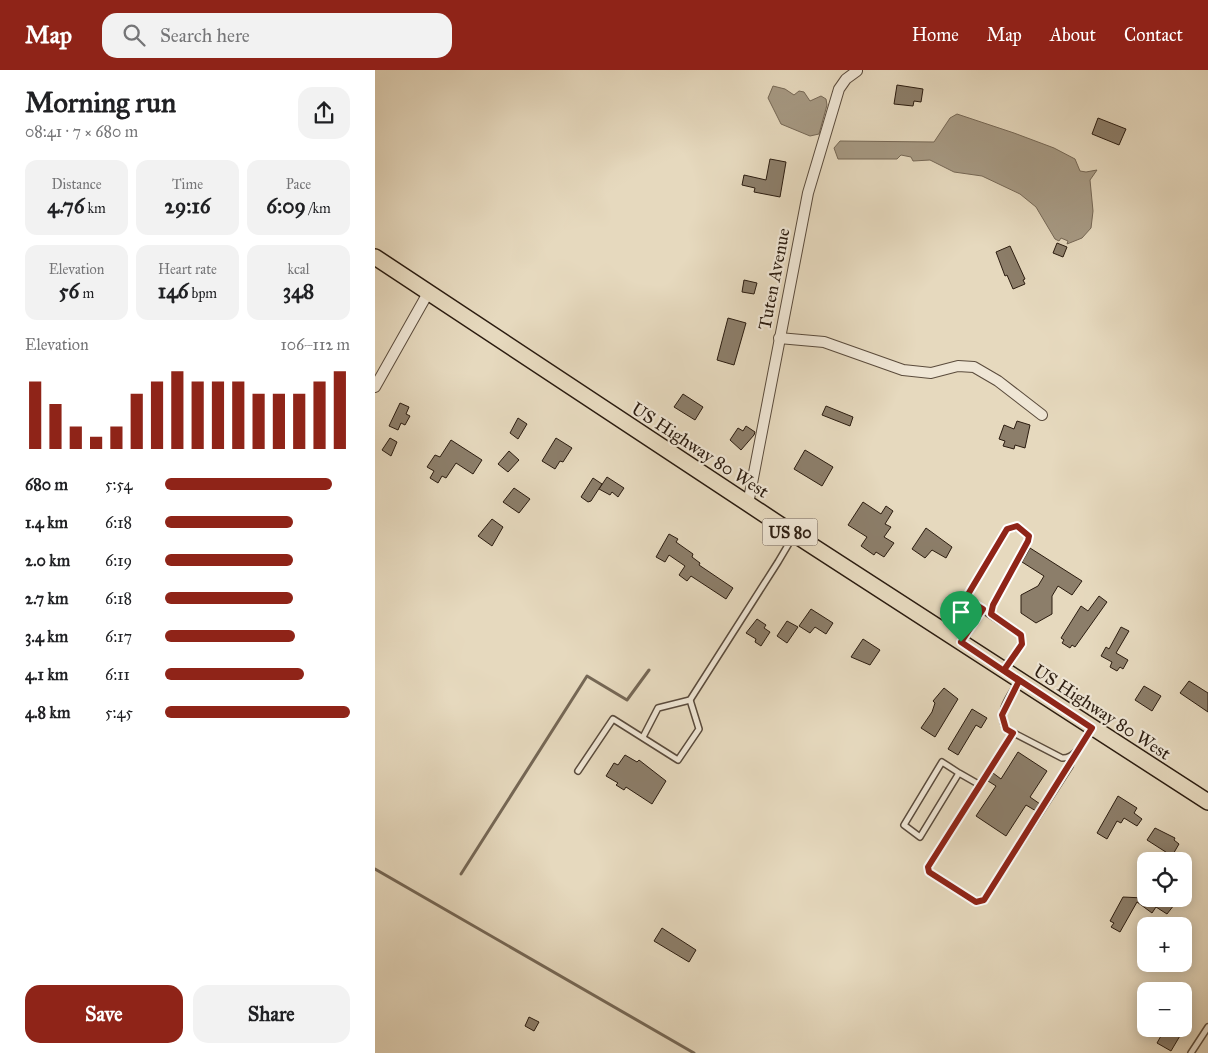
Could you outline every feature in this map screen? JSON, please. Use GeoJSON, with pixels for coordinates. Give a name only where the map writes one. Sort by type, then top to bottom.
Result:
{"type":"FeatureCollection","features":[{"type":"Feature","properties":{"kind":"main road","name":"US Highway 80 West"},"geometry":{"type":"LineString","coordinates":[[375,257],[748,504],[1208,802]]}},
{"type":"Feature","properties":{"kind":"street","name":"Tuten Avenue"},"geometry":{"type":"LineString","coordinates":[[748,504],[808,192],[839,89],[846,79],[857,71]]}},
{"type":"Feature","properties":{"kind":"street"},"geometry":{"type":"LineString","coordinates":[[375,388],[428,293]]}},
{"type":"Feature","properties":{"kind":"street"},"geometry":{"type":"LineString","coordinates":[[779,338],[824,342],[903,370],[931,373],[958,366],[975,367],[999,381],[1042,415]]}},
{"type":"Feature","properties":{"kind":"lane"},"geometry":{"type":"LineString","coordinates":[[991,614],[993,605],[1028,541],[1029,536],[1027,533],[1017,526],[1007,529],[967,596],[968,600],[1021,635],[1023,639],[1022,644],[1004,670]]}},
{"type":"Feature","properties":{"kind":"lane"},"geometry":{"type":"LineString","coordinates":[[643,736],[658,708],[690,700],[766,582],[794,534]]}},
{"type":"Feature","properties":{"kind":"lane"},"geometry":{"type":"LineString","coordinates":[[961,642],[983,609]]}},
{"type":"Feature","properties":{"kind":"lane"},"geometry":{"type":"LineString","coordinates":[[1019,681],[1002,715],[1006,729],[1062,758],[1073,756]]}},
{"type":"Feature","properties":{"kind":"lane"},"geometry":{"type":"LineString","coordinates":[[578,771],[613,719],[643,736],[678,760],[699,729],[690,700]]}},
{"type":"Feature","properties":{"kind":"lane"},"geometry":{"type":"LineString","coordinates":[[1013,733],[928,867],[929,872],[976,902],[984,900],[1070,766],[1073,756],[1092,728]]}},
{"type":"Feature","properties":{"kind":"lane"},"geometry":{"type":"LineString","coordinates":[[959,773],[920,837],[903,825],[942,762],[980,785]]}},
{"type":"Feature","properties":{"kind":"lane"},"geometry":{"type":"LineString","coordinates":[[1191,1053],[1208,1027]]}},
{"type":"Feature","properties":{"kind":"shaded area"},"geometry":{"type":"Polygon","coordinates":[[[773,86],[785,89],[794,95],[799,91],[804,92],[810,101],[821,96],[826,99],[827,105],[819,134],[810,136],[781,124],[768,98],[773,86]]]}},
{"type":"Feature","properties":{"kind":"shaded area"},"geometry":{"type":"Polygon","coordinates":[[[957,114],[1054,148],[1075,159],[1080,171],[1097,170],[1090,180],[1093,211],[1091,228],[1082,238],[1067,244],[1068,241],[1061,238],[1059,241],[1055,239],[1036,207],[1020,194],[982,176],[954,172],[930,160],[913,161],[911,157],[901,155],[897,159],[838,159],[834,148],[840,141],[934,142],[950,118],[957,114]]]}},
{"type":"Feature","properties":{"kind":"building"},"geometry":{"type":"Polygon","coordinates":[[[897,85],[923,89],[921,102],[914,101],[913,106],[894,104],[897,85]]]}},
{"type":"Feature","properties":{"kind":"building"},"geometry":{"type":"Polygon","coordinates":[[[1098,118],[1126,129],[1119,145],[1092,134],[1098,118]]]}},
{"type":"Feature","properties":{"kind":"building"},"geometry":{"type":"Polygon","coordinates":[[[770,159],[786,162],[780,197],[754,192],[755,188],[742,185],[744,175],[766,180],[770,159]]]}},
{"type":"Feature","properties":{"kind":"building"},"geometry":{"type":"Polygon","coordinates":[[[1057,243],[1067,247],[1063,257],[1053,253],[1057,243]]]}},
{"type":"Feature","properties":{"kind":"building"},"geometry":{"type":"Polygon","coordinates":[[[1010,246],[1025,279],[1023,280],[1025,284],[1013,289],[1007,275],[1005,276],[996,252],[1010,246]]]}},
{"type":"Feature","properties":{"kind":"building"},"geometry":{"type":"Polygon","coordinates":[[[744,280],[757,283],[754,294],[742,292],[744,280]]]}},
{"type":"Feature","properties":{"kind":"building"},"geometry":{"type":"Polygon","coordinates":[[[728,318],[746,323],[734,365],[717,360],[728,318]]]}},
{"type":"Feature","properties":{"kind":"building"},"geometry":{"type":"Polygon","coordinates":[[[683,394],[703,407],[695,420],[674,407],[683,394]]]}},
{"type":"Feature","properties":{"kind":"building"},"geometry":{"type":"Polygon","coordinates":[[[400,403],[409,407],[406,414],[410,416],[405,425],[401,423],[398,430],[389,426],[400,403]]]}},
{"type":"Feature","properties":{"kind":"building"},"geometry":{"type":"Polygon","coordinates":[[[826,406],[853,417],[850,426],[822,415],[826,406]]]}},
{"type":"Feature","properties":{"kind":"building"},"geometry":{"type":"Polygon","coordinates":[[[518,418],[527,424],[518,439],[510,433],[518,418]]]}},
{"type":"Feature","properties":{"kind":"building"},"geometry":{"type":"Polygon","coordinates":[[[1017,421],[1030,425],[1025,448],[1015,445],[1014,449],[1003,446],[1005,441],[999,439],[1004,425],[1014,429],[1017,421]]]}},
{"type":"Feature","properties":{"kind":"building"},"geometry":{"type":"Polygon","coordinates":[[[746,426],[755,432],[741,450],[730,440],[738,428],[743,431],[746,426]]]}},
{"type":"Feature","properties":{"kind":"building"},"geometry":{"type":"Polygon","coordinates":[[[390,438],[397,442],[391,456],[382,450],[390,438]]]}},
{"type":"Feature","properties":{"kind":"building"},"geometry":{"type":"Polygon","coordinates":[[[556,438],[572,448],[563,462],[560,461],[555,469],[542,461],[556,438]]]}},
{"type":"Feature","properties":{"kind":"building"},"geometry":{"type":"Polygon","coordinates":[[[451,440],[482,460],[473,474],[456,463],[446,478],[442,476],[438,483],[430,478],[434,471],[427,467],[435,455],[440,457],[451,440]]]}},
{"type":"Feature","properties":{"kind":"building"},"geometry":{"type":"Polygon","coordinates":[[[805,450],[833,467],[822,486],[794,469],[805,450]]]}},
{"type":"Feature","properties":{"kind":"building"},"geometry":{"type":"Polygon","coordinates":[[[509,451],[519,460],[508,472],[498,464],[509,451]]]}},
{"type":"Feature","properties":{"kind":"building"},"geometry":{"type":"Polygon","coordinates":[[[607,477],[624,488],[618,497],[612,492],[610,495],[599,489],[607,477]]]}},
{"type":"Feature","properties":{"kind":"building"},"geometry":{"type":"Polygon","coordinates":[[[593,478],[602,484],[591,501],[588,502],[581,497],[593,478]]]}},
{"type":"Feature","properties":{"kind":"building"},"geometry":{"type":"Polygon","coordinates":[[[514,488],[530,499],[519,513],[503,502],[514,488]]]}},
{"type":"Feature","properties":{"kind":"building"},"geometry":{"type":"Polygon","coordinates":[[[863,502],[881,514],[886,506],[893,511],[885,524],[891,527],[884,537],[894,543],[884,557],[876,552],[874,555],[861,546],[867,537],[848,525],[863,502]]]}},
{"type":"Feature","properties":{"kind":"building"},"geometry":{"type":"Polygon","coordinates":[[[492,519],[503,527],[492,546],[478,536],[492,519]]]}},
{"type":"Feature","properties":{"kind":"building"},"geometry":{"type":"Polygon","coordinates":[[[926,528],[952,547],[946,558],[932,550],[925,558],[912,549],[926,528]]]}},
{"type":"Feature","properties":{"kind":"building"},"geometry":{"type":"Polygon","coordinates":[[[669,534],[678,539],[676,542],[693,554],[692,557],[700,563],[699,565],[733,588],[726,599],[691,576],[687,581],[679,575],[685,566],[669,555],[665,562],[656,557],[669,534]]]}},
{"type":"Feature","properties":{"kind":"building"},"geometry":{"type":"Polygon","coordinates":[[[1030,548],[1082,581],[1072,595],[1058,586],[1052,596],[1052,614],[1036,623],[1021,613],[1021,595],[1038,586],[1044,576],[1022,562],[1030,548]]]}},
{"type":"Feature","properties":{"kind":"building"},"geometry":{"type":"Polygon","coordinates":[[[1099,596],[1107,602],[1075,647],[1072,645],[1070,648],[1062,643],[1064,640],[1061,638],[1081,606],[1088,611],[1099,596]]]}},
{"type":"Feature","properties":{"kind":"building"},"geometry":{"type":"Polygon","coordinates":[[[811,609],[833,623],[826,634],[815,627],[810,633],[799,626],[811,609]]]}},
{"type":"Feature","properties":{"kind":"building"},"geometry":{"type":"Polygon","coordinates":[[[757,619],[766,625],[764,628],[770,632],[761,646],[755,642],[756,639],[746,633],[757,619]]]}},
{"type":"Feature","properties":{"kind":"building"},"geometry":{"type":"Polygon","coordinates":[[[787,621],[798,627],[787,643],[777,636],[787,621]]]}},
{"type":"Feature","properties":{"kind":"building"},"geometry":{"type":"Polygon","coordinates":[[[1121,627],[1129,631],[1116,653],[1128,660],[1123,669],[1120,667],[1117,671],[1110,667],[1112,662],[1101,656],[1106,647],[1109,649],[1121,627]]]}},
{"type":"Feature","properties":{"kind":"building"},"geometry":{"type":"Polygon","coordinates":[[[863,639],[880,650],[870,665],[851,657],[863,639]]]}},
{"type":"Feature","properties":{"kind":"building"},"geometry":{"type":"Polygon","coordinates":[[[1189,681],[1208,693],[1208,712],[1180,693],[1189,681]]]}},
{"type":"Feature","properties":{"kind":"building"},"geometry":{"type":"Polygon","coordinates":[[[1144,686],[1161,696],[1152,711],[1135,700],[1144,686]]]}},
{"type":"Feature","properties":{"kind":"building"},"geometry":{"type":"Polygon","coordinates":[[[944,688],[958,699],[935,737],[921,728],[932,712],[935,703],[933,701],[944,688]]]}},
{"type":"Feature","properties":{"kind":"building"},"geometry":{"type":"Polygon","coordinates":[[[972,709],[987,718],[981,728],[976,725],[958,755],[948,749],[972,709]]]}},
{"type":"Feature","properties":{"kind":"building"},"geometry":{"type":"Polygon","coordinates":[[[1018,752],[1047,771],[1030,797],[1040,804],[1036,811],[1026,805],[1006,836],[976,816],[996,786],[988,781],[993,773],[1001,779],[1018,752]]]}},
{"type":"Feature","properties":{"kind":"building"},"geometry":{"type":"Polygon","coordinates":[[[625,755],[637,762],[639,760],[666,781],[652,804],[626,787],[624,790],[616,785],[618,783],[606,776],[614,763],[618,765],[625,755]]]}},
{"type":"Feature","properties":{"kind":"building"},"geometry":{"type":"Polygon","coordinates":[[[1118,796],[1137,808],[1134,813],[1142,819],[1137,826],[1124,818],[1121,823],[1117,821],[1107,839],[1097,833],[1118,796]]]}},
{"type":"Feature","properties":{"kind":"building"},"geometry":{"type":"Polygon","coordinates":[[[1155,828],[1175,838],[1174,840],[1179,844],[1174,852],[1166,852],[1147,840],[1155,828]]]}},
{"type":"Feature","properties":{"kind":"building"},"geometry":{"type":"Polygon","coordinates":[[[1123,897],[1137,898],[1137,902],[1120,932],[1111,927],[1114,923],[1110,921],[1123,897]]]}},
{"type":"Feature","properties":{"kind":"building"},"geometry":{"type":"Polygon","coordinates":[[[1144,907],[1156,907],[1152,913],[1144,907]]]}},
{"type":"Feature","properties":{"kind":"building"},"geometry":{"type":"Polygon","coordinates":[[[1156,907],[1172,907],[1167,914],[1156,907]]]}},
{"type":"Feature","properties":{"kind":"building"},"geometry":{"type":"Polygon","coordinates":[[[662,928],[696,950],[689,962],[654,941],[662,928]]]}},
{"type":"Feature","properties":{"kind":"building"},"geometry":{"type":"Polygon","coordinates":[[[529,1017],[539,1022],[534,1031],[525,1026],[529,1017]]]}},
{"type":"Feature","properties":{"kind":"building"},"geometry":{"type":"Polygon","coordinates":[[[1160,1037],[1179,1037],[1171,1051],[1157,1043],[1160,1037]]]}},
{"type":"Feature","properties":{"kind":"waterway"},"geometry":{"type":"LineString","coordinates":[[461,874],[587,676],[627,700],[649,670]]}},
{"type":"Feature","properties":{"kind":"waterway"},"geometry":{"type":"LineString","coordinates":[[375,869],[694,1053]]}},
{"type":"Feature","properties":{"kind":"route"},"geometry":{"type":"LineString","coordinates":[[1017,526],[1027,533],[1029,536],[1028,541],[993,605],[991,614],[1021,635],[1023,639],[1022,644],[1004,670],[1092,728],[1073,756],[1070,766],[984,900],[980,902],[973,902],[929,872],[928,867],[1013,733],[1006,729],[1002,723],[1002,715],[1019,681],[961,642],[983,609],[968,600],[967,596],[1007,529],[1017,526]]}}]}
